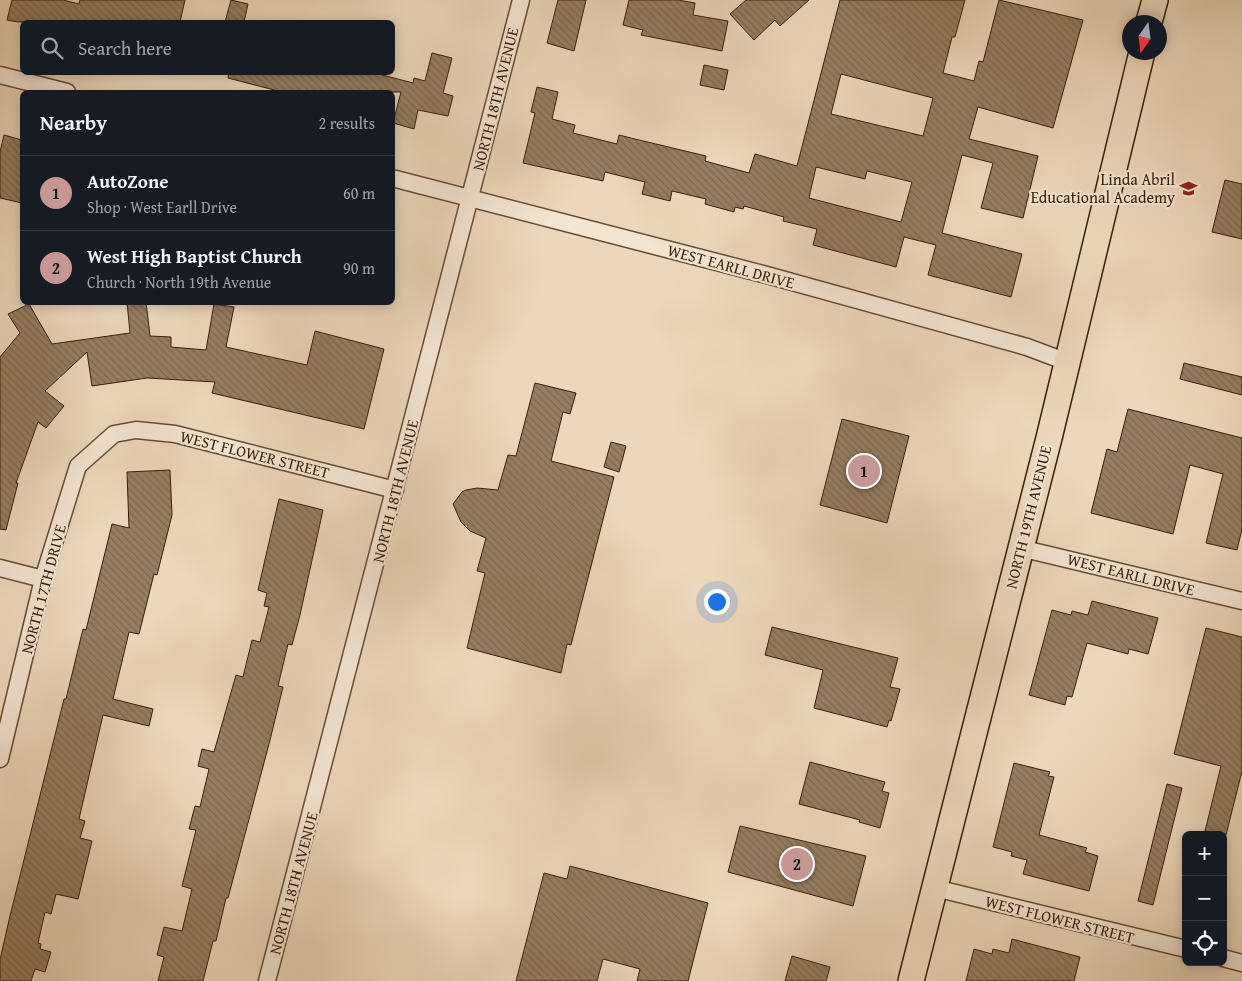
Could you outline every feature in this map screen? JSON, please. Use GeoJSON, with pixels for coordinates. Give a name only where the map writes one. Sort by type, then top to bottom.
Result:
{"type":"FeatureCollection","features":[{"type":"Feature","properties":{"kind":"main road"},"geometry":{"type":"LineString","coordinates":[[1151,15],[1155,0]]}},
{"type":"Feature","properties":{"kind":"main road","name":"NORTH 19TH AVENUE"},"geometry":{"type":"LineString","coordinates":[[911,981],[1067,362],[1140,60]]}},
{"type":"Feature","properties":{"kind":"street","name":"NORTH 18TH AVENUE"},"geometry":{"type":"LineString","coordinates":[[267,981],[520,0]]}},
{"type":"Feature","properties":{"kind":"street"},"geometry":{"type":"LineString","coordinates":[[0,75],[59,90]]}},
{"type":"Feature","properties":{"kind":"street","name":"WEST EARLL DRIVE"},"geometry":{"type":"LineString","coordinates":[[395,179],[763,274],[1026,347],[1067,362]]}},
{"type":"Feature","properties":{"kind":"street","name":"WEST FLOWER STREET"},"geometry":{"type":"LineString","coordinates":[[114,434],[136,430],[175,434],[395,490]]}},
{"type":"Feature","properties":{"kind":"street","name":"NORTH 17TH DRIVE"},"geometry":{"type":"LineString","coordinates":[[0,759],[43,579],[78,466],[114,434]]}},
{"type":"Feature","properties":{"kind":"street","name":"WEST EARLL DRIVE"},"geometry":{"type":"LineString","coordinates":[[1020,548],[1242,601]]}},
{"type":"Feature","properties":{"kind":"street"},"geometry":{"type":"LineString","coordinates":[[0,568],[43,579]]}},
{"type":"Feature","properties":{"kind":"street","name":"WEST FLOWER STREET"},"geometry":{"type":"LineString","coordinates":[[935,888],[1182,948]]}},
{"type":"Feature","properties":{"kind":"street"},"geometry":{"type":"LineString","coordinates":[[1227,959],[1242,963]]}},
{"type":"Feature","properties":{"kind":"building"},"geometry":{"type":"Polygon","coordinates":[[[12,0],[63,0],[79,4],[80,0],[185,0],[180,20],[20,20],[18,22],[7,20],[12,0]]]}},
{"type":"Feature","properties":{"kind":"building"},"geometry":{"type":"Polygon","coordinates":[[[231,0],[248,4],[244,20],[226,20],[231,0]]]}},
{"type":"Feature","properties":{"kind":"building"},"geometry":{"type":"Polygon","coordinates":[[[558,0],[586,0],[574,51],[547,43],[558,0]]]}},
{"type":"Feature","properties":{"kind":"building"},"geometry":{"type":"Polygon","coordinates":[[[629,0],[678,0],[695,3],[693,15],[728,21],[722,51],[641,35],[643,30],[623,25],[629,0]]]}},
{"type":"Feature","properties":{"kind":"building"},"geometry":{"type":"Polygon","coordinates":[[[746,0],[809,0],[780,26],[775,20],[754,40],[730,14],[746,0]]]}},
{"type":"Feature","properties":{"kind":"building"},"geometry":{"type":"Polygon","coordinates":[[[840,0],[965,0],[955,37],[952,37],[943,73],[974,81],[979,61],[983,62],[999,0],[1083,20],[1053,128],[978,107],[969,139],[1038,156],[1023,218],[981,208],[993,163],[962,155],[942,233],[1022,254],[1011,297],[928,275],[936,245],[904,237],[896,267],[813,245],[817,229],[783,221],[784,217],[744,206],[743,209],[735,207],[734,212],[705,204],[706,199],[672,191],[670,201],[642,194],[645,182],[605,172],[603,181],[523,163],[535,113],[531,112],[537,87],[558,92],[552,119],[575,125],[573,133],[617,144],[619,135],[706,156],[705,161],[749,173],[755,154],[797,166],[840,0]],[[841,74],[831,114],[923,136],[933,98],[841,74]],[[816,167],[809,198],[901,222],[912,182],[867,171],[865,179],[816,167]]]}},
{"type":"Feature","properties":{"kind":"building"},"geometry":{"type":"Polygon","coordinates":[[[432,53],[452,58],[443,93],[453,96],[448,116],[418,110],[414,129],[395,124],[395,115],[401,92],[395,92],[395,90],[274,90],[228,78],[228,75],[382,75],[413,83],[414,78],[425,81],[432,53]]]}},
{"type":"Feature","properties":{"kind":"building"},"geometry":{"type":"Polygon","coordinates":[[[704,65],[728,70],[724,90],[700,85],[704,65]]]}},
{"type":"Feature","properties":{"kind":"building"},"geometry":{"type":"Polygon","coordinates":[[[4,135],[20,139],[20,203],[0,198],[0,152],[4,135]]]}},
{"type":"Feature","properties":{"kind":"building"},"geometry":{"type":"Polygon","coordinates":[[[1225,180],[1242,184],[1242,239],[1212,232],[1225,180]]]}},
{"type":"Feature","properties":{"kind":"building"},"geometry":{"type":"Polygon","coordinates":[[[30,305],[52,344],[130,333],[127,305],[146,305],[150,336],[171,337],[171,347],[206,350],[214,305],[221,305],[234,307],[226,347],[307,365],[315,331],[384,349],[364,429],[212,393],[215,382],[147,378],[92,386],[87,352],[45,391],[64,406],[46,428],[38,422],[16,483],[18,483],[6,530],[0,529],[0,357],[20,333],[8,314],[30,305]]]}},
{"type":"Feature","properties":{"kind":"building"},"geometry":{"type":"Polygon","coordinates":[[[1184,363],[1242,377],[1242,395],[1180,379],[1184,363]]]}},
{"type":"Feature","properties":{"kind":"building"},"geometry":{"type":"Polygon","coordinates":[[[535,383],[576,393],[570,414],[563,412],[551,461],[614,477],[571,645],[567,644],[561,673],[467,648],[485,573],[477,571],[486,538],[470,531],[461,522],[453,504],[462,492],[466,490],[477,488],[498,490],[508,455],[516,456],[535,383]]]}},
{"type":"Feature","properties":{"kind":"building"},"geometry":{"type":"Polygon","coordinates":[[[1128,409],[1242,438],[1242,529],[1237,550],[1206,543],[1223,474],[1190,465],[1173,534],[1091,513],[1107,449],[1117,452],[1128,409]]]}},
{"type":"Feature","properties":{"kind":"building"},"geometry":{"type":"Polygon","coordinates":[[[842,419],[909,436],[887,523],[820,505],[842,419]]]}},
{"type":"Feature","properties":{"kind":"building"},"geometry":{"type":"Polygon","coordinates":[[[611,442],[626,446],[619,472],[604,467],[611,442]]]}},
{"type":"Feature","properties":{"kind":"building"},"geometry":{"type":"Polygon","coordinates":[[[170,470],[172,515],[157,575],[154,574],[139,634],[129,632],[113,699],[153,709],[149,726],[103,715],[79,819],[85,821],[80,838],[92,841],[78,899],[56,894],[51,914],[45,912],[38,943],[41,944],[40,949],[51,952],[45,972],[35,969],[31,981],[0,981],[0,960],[9,920],[64,699],[66,699],[83,629],[86,630],[112,524],[129,528],[127,472],[170,470]]]}},
{"type":"Feature","properties":{"kind":"building"},"geometry":{"type":"Polygon","coordinates":[[[279,499],[323,510],[300,615],[292,645],[288,644],[278,686],[283,687],[269,744],[228,898],[226,898],[216,941],[213,941],[203,981],[158,981],[164,957],[157,955],[164,927],[182,931],[192,889],[182,886],[196,830],[189,829],[195,806],[200,807],[209,769],[198,766],[202,749],[214,752],[236,675],[243,677],[252,640],[260,642],[269,607],[264,606],[267,593],[258,590],[279,499]]]}},
{"type":"Feature","properties":{"kind":"building"},"geometry":{"type":"Polygon","coordinates":[[[1092,601],[1158,618],[1148,654],[1129,649],[1128,654],[1087,643],[1072,697],[1067,696],[1065,705],[1029,695],[1052,610],[1071,615],[1072,611],[1088,615],[1092,601]]]}},
{"type":"Feature","properties":{"kind":"building"},"geometry":{"type":"Polygon","coordinates":[[[772,627],[898,658],[890,687],[900,689],[891,721],[889,720],[887,727],[814,708],[823,670],[765,655],[772,627]]]}},
{"type":"Feature","properties":{"kind":"building"},"geometry":{"type":"Polygon","coordinates":[[[1206,628],[1242,637],[1242,771],[1227,831],[1205,831],[1221,766],[1174,754],[1206,628]]]}},
{"type":"Feature","properties":{"kind":"building"},"geometry":{"type":"Polygon","coordinates":[[[810,762],[885,782],[882,791],[889,793],[880,828],[859,822],[860,820],[799,804],[810,762]]]}},
{"type":"Feature","properties":{"kind":"building"},"geometry":{"type":"Polygon","coordinates":[[[1014,763],[1050,772],[1048,776],[1054,777],[1039,835],[1087,848],[1085,852],[1098,856],[1089,891],[1023,874],[1027,860],[1011,856],[1012,852],[993,847],[1014,763]]]}},
{"type":"Feature","properties":{"kind":"building"},"geometry":{"type":"Polygon","coordinates":[[[1167,784],[1182,788],[1153,905],[1138,901],[1167,784]]]}},
{"type":"Feature","properties":{"kind":"building"},"geometry":{"type":"Polygon","coordinates":[[[740,826],[866,856],[853,906],[728,872],[740,826]]]}},
{"type":"Feature","properties":{"kind":"building"},"geometry":{"type":"Polygon","coordinates":[[[570,866],[708,903],[688,981],[637,981],[640,969],[603,959],[597,981],[516,981],[544,873],[567,879],[570,866]]]}},
{"type":"Feature","properties":{"kind":"building"},"geometry":{"type":"Polygon","coordinates":[[[1012,939],[1080,957],[1074,981],[966,981],[974,949],[992,954],[993,949],[1009,953],[1012,939]]]}},
{"type":"Feature","properties":{"kind":"building"},"geometry":{"type":"Polygon","coordinates":[[[792,956],[830,967],[826,981],[785,981],[792,956]]]}},
{"type":"Feature","properties":{"kind":"place","name":"Linda Abril Educational Academy"},"geometry":{"type":"Point","coordinates":[1189,188]}},
{"type":"Feature","properties":{"kind":"place","name":"AutoZone"},"geometry":{"type":"Point","coordinates":[864,471]}},
{"type":"Feature","properties":{"kind":"place","name":"West High Baptist Church"},"geometry":{"type":"Point","coordinates":[797,864]}}]}
